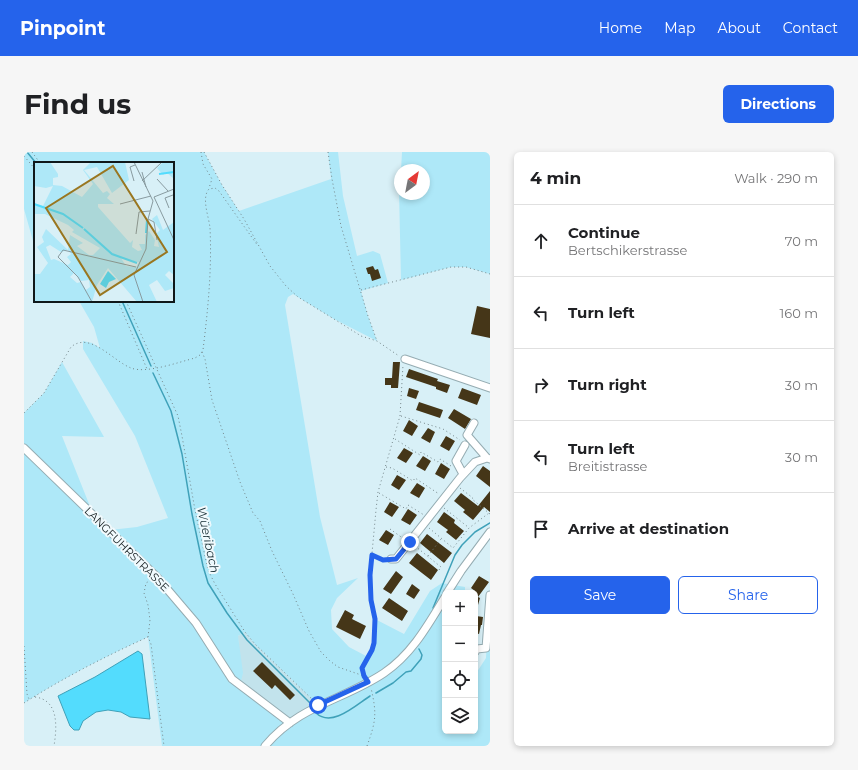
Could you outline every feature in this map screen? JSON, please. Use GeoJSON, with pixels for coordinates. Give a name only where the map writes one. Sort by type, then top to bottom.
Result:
{"type":"FeatureCollection","features":[{"type":"Feature","properties":{"kind":"street"},"geometry":{"type":"LineString","coordinates":[[405,359],[490,388]]}},
{"type":"Feature","properties":{"kind":"street"},"geometry":{"type":"LineString","coordinates":[[391,559],[396,559],[459,478],[475,462],[488,458],[467,435],[474,423]]}},
{"type":"Feature","properties":{"kind":"street"},"geometry":{"type":"LineString","coordinates":[[459,478],[456,461],[465,445]]}},
{"type":"Feature","properties":{"kind":"street","name":"LANGFUHRSTRASSE"},"geometry":{"type":"LineString","coordinates":[[24,448],[156,576],[196,623],[232,679],[290,723]]}},
{"type":"Feature","properties":{"kind":"street"},"geometry":{"type":"LineString","coordinates":[[450,590],[461,571],[490,532]]}},
{"type":"Feature","properties":{"kind":"street"},"geometry":{"type":"LineString","coordinates":[[478,649],[486,648],[490,595]]}},
{"type":"Feature","properties":{"kind":"street"},"geometry":{"type":"LineString","coordinates":[[265,746],[290,723],[318,705],[397,663],[424,632],[442,602]]}},
{"type":"Feature","properties":{"kind":"path"},"geometry":{"type":"LineString","coordinates":[[32,152],[39,162]]}},
{"type":"Feature","properties":{"kind":"path"},"geometry":{"type":"LineString","coordinates":[[202,152],[203,164],[212,179],[206,193],[210,225],[210,279],[202,352],[206,361],[212,400],[240,482],[253,513],[260,521],[272,551],[309,631],[321,652],[330,661],[338,667],[366,679]]}},
{"type":"Feature","properties":{"kind":"path"},"geometry":{"type":"LineString","coordinates":[[202,152],[278,277],[293,294],[361,336],[377,341],[405,359],[403,367],[400,416],[378,492],[370,575],[371,600],[375,619],[374,643],[372,650],[362,668],[371,687],[376,715],[374,728],[367,746]]}},
{"type":"Feature","properties":{"kind":"path"},"geometry":{"type":"LineString","coordinates":[[328,152],[341,226],[377,341]]}},
{"type":"Feature","properties":{"kind":"path"},"geometry":{"type":"LineString","coordinates":[[24,156],[34,168]]}},
{"type":"Feature","properties":{"kind":"path"},"geometry":{"type":"LineString","coordinates":[[209,189],[214,188],[219,191],[260,248]]}},
{"type":"Feature","properties":{"kind":"path"},"geometry":{"type":"LineString","coordinates":[[361,291],[451,267],[466,267],[490,274]]}},
{"type":"Feature","properties":{"kind":"path"},"geometry":{"type":"LineString","coordinates":[[118,302],[148,370]]}},
{"type":"Feature","properties":{"kind":"path"},"geometry":{"type":"LineString","coordinates":[[126,302],[178,416],[204,558],[211,577],[245,632],[255,644],[318,705]]}},
{"type":"Feature","properties":{"kind":"path"},"geometry":{"type":"LineString","coordinates":[[24,413],[44,393],[71,347],[75,343],[83,341],[92,343],[126,366],[136,370],[148,370],[195,358],[202,352]]}},
{"type":"Feature","properties":{"kind":"path"},"geometry":{"type":"LineString","coordinates":[[400,416],[443,429],[464,442],[465,445]]}},
{"type":"Feature","properties":{"kind":"path"},"geometry":{"type":"LineString","coordinates":[[378,492],[406,509],[408,505],[453,548],[468,528],[489,514],[459,478],[456,469],[440,459],[438,462],[421,452],[420,455],[394,438]]}},
{"type":"Feature","properties":{"kind":"path"},"geometry":{"type":"LineString","coordinates":[[386,466],[413,481],[416,478],[437,492],[441,501],[468,528]]}},
{"type":"Feature","properties":{"kind":"path"},"geometry":{"type":"LineString","coordinates":[[390,529],[410,542],[441,567],[438,570]]}},
{"type":"Feature","properties":{"kind":"path"},"geometry":{"type":"LineString","coordinates":[[428,556],[442,539]]}},
{"type":"Feature","properties":{"kind":"path"},"geometry":{"type":"LineString","coordinates":[[372,555],[383,560],[391,559]]}},
{"type":"Feature","properties":{"kind":"path"},"geometry":{"type":"LineString","coordinates":[[156,576],[146,583],[144,593],[148,605],[150,620],[148,637],[151,644],[164,746]]}},
{"type":"Feature","properties":{"kind":"path"},"geometry":{"type":"LineString","coordinates":[[24,703],[44,690],[148,637]]}},
{"type":"Feature","properties":{"kind":"path"},"geometry":{"type":"LineString","coordinates":[[24,646],[27,694],[30,700]]}},
{"type":"Feature","properties":{"kind":"path"},"geometry":{"type":"LineString","coordinates":[[34,697],[43,698],[49,702],[53,710],[55,721],[54,746]]}},
{"type":"Feature","properties":{"kind":"shaded area"},"geometry":{"type":"Polygon","coordinates":[[[24,152],[204,152],[222,185],[239,211],[331,179],[328,152],[338,152],[343,196],[357,256],[373,251],[380,254],[388,283],[361,291],[377,341],[334,319],[293,294],[288,297],[285,305],[320,517],[337,585],[358,578],[337,598],[331,610],[332,629],[349,647],[368,657],[373,643],[375,619],[404,634],[430,591],[442,583],[465,587],[465,590],[442,590],[442,734],[478,734],[478,670],[486,658],[488,618],[490,618],[490,746],[162,746],[148,637],[85,668],[24,703],[24,413],[44,393],[62,362],[104,437],[62,436],[93,514],[110,530],[137,527],[168,518],[135,436],[83,349],[83,341],[92,343],[100,348],[94,327],[80,302],[174,302],[174,162],[34,162],[34,244],[24,209],[24,152]],[[245,632],[238,636],[243,673],[240,685],[290,723],[318,705],[255,644],[245,632]]]}},
{"type":"Feature","properties":{"kind":"shaded area"},"geometry":{"type":"Polygon","coordinates":[[[402,152],[490,152],[490,274],[466,267],[451,267],[401,280],[399,200],[430,200],[430,164],[401,164],[402,152]]]}},
{"type":"Feature","properties":{"kind":"shaded area"},"geometry":{"type":"Polygon","coordinates":[[[245,632],[255,644],[318,705],[290,723],[240,685],[238,636],[245,632]]]}},
{"type":"Feature","properties":{"kind":"water"},"geometry":{"type":"Polygon","coordinates":[[[138,651],[142,654],[150,719],[130,717],[121,712],[108,710],[96,712],[83,721],[79,730],[74,730],[70,726],[58,696],[95,677],[138,651]]]}},
{"type":"Feature","properties":{"kind":"building"},"geometry":{"type":"Polygon","coordinates":[[[373,266],[375,270],[378,269],[381,278],[372,281],[366,268],[373,266]]]}},
{"type":"Feature","properties":{"kind":"building"},"geometry":{"type":"Polygon","coordinates":[[[477,306],[490,309],[490,338],[471,334],[477,306]]]}},
{"type":"Feature","properties":{"kind":"building"},"geometry":{"type":"Polygon","coordinates":[[[393,362],[400,362],[398,388],[391,388],[391,385],[385,385],[385,378],[392,378],[393,362]]]}},
{"type":"Feature","properties":{"kind":"building"},"geometry":{"type":"Polygon","coordinates":[[[409,369],[438,379],[437,381],[450,385],[447,393],[436,389],[436,387],[406,377],[409,369]]]}},
{"type":"Feature","properties":{"kind":"building"},"geometry":{"type":"Polygon","coordinates":[[[409,388],[419,391],[416,399],[407,396],[409,388]]]}},
{"type":"Feature","properties":{"kind":"building"},"geometry":{"type":"Polygon","coordinates":[[[462,388],[481,395],[477,405],[458,398],[462,388]]]}},
{"type":"Feature","properties":{"kind":"building"},"geometry":{"type":"Polygon","coordinates":[[[419,402],[443,410],[440,418],[416,410],[419,402]]]}},
{"type":"Feature","properties":{"kind":"building"},"geometry":{"type":"Polygon","coordinates":[[[454,409],[471,419],[465,429],[448,418],[454,409]]]}},
{"type":"Feature","properties":{"kind":"building"},"geometry":{"type":"Polygon","coordinates":[[[409,420],[418,426],[412,436],[403,431],[409,420]]]}},
{"type":"Feature","properties":{"kind":"building"},"geometry":{"type":"Polygon","coordinates":[[[428,428],[435,432],[430,443],[421,438],[428,428]]]}},
{"type":"Feature","properties":{"kind":"building"},"geometry":{"type":"Polygon","coordinates":[[[446,436],[455,441],[449,451],[440,446],[446,436]]]}},
{"type":"Feature","properties":{"kind":"building"},"geometry":{"type":"Polygon","coordinates":[[[404,448],[413,453],[406,463],[397,458],[404,448]]]}},
{"type":"Feature","properties":{"kind":"building"},"geometry":{"type":"Polygon","coordinates":[[[423,456],[431,461],[425,471],[416,466],[423,456]]]}},
{"type":"Feature","properties":{"kind":"building"},"geometry":{"type":"Polygon","coordinates":[[[441,463],[450,469],[444,479],[435,474],[441,463]]]}},
{"type":"Feature","properties":{"kind":"building"},"geometry":{"type":"Polygon","coordinates":[[[483,466],[490,471],[490,487],[476,476],[483,466]]]}},
{"type":"Feature","properties":{"kind":"building"},"geometry":{"type":"Polygon","coordinates":[[[397,475],[406,480],[399,490],[391,485],[397,475]]]}},
{"type":"Feature","properties":{"kind":"building"},"geometry":{"type":"Polygon","coordinates":[[[417,483],[425,488],[419,498],[410,493],[417,483]]]}},
{"type":"Feature","properties":{"kind":"building"},"geometry":{"type":"Polygon","coordinates":[[[490,491],[490,512],[484,507],[473,520],[463,512],[465,510],[454,501],[461,493],[478,506],[490,491]]]}},
{"type":"Feature","properties":{"kind":"building"},"geometry":{"type":"Polygon","coordinates":[[[390,502],[399,507],[392,517],[384,512],[390,502]]]}},
{"type":"Feature","properties":{"kind":"building"},"geometry":{"type":"Polygon","coordinates":[[[408,509],[417,515],[410,525],[401,520],[408,509]]]}},
{"type":"Feature","properties":{"kind":"building"},"geometry":{"type":"Polygon","coordinates":[[[444,512],[455,520],[454,523],[464,531],[456,540],[446,532],[448,530],[437,522],[444,512]]]}},
{"type":"Feature","properties":{"kind":"building"},"geometry":{"type":"Polygon","coordinates":[[[386,530],[394,535],[388,545],[379,540],[386,530]]]}},
{"type":"Feature","properties":{"kind":"building"},"geometry":{"type":"Polygon","coordinates":[[[427,534],[452,553],[444,563],[420,543],[427,534]]]}},
{"type":"Feature","properties":{"kind":"building"},"geometry":{"type":"Polygon","coordinates":[[[417,553],[438,570],[431,580],[409,563],[417,553]]]}},
{"type":"Feature","properties":{"kind":"building"},"geometry":{"type":"Polygon","coordinates":[[[396,571],[403,577],[391,594],[383,589],[396,571]]]}},
{"type":"Feature","properties":{"kind":"building"},"geometry":{"type":"Polygon","coordinates":[[[479,576],[489,582],[478,597],[478,590],[471,588],[479,576]]]}},
{"type":"Feature","properties":{"kind":"building"},"geometry":{"type":"Polygon","coordinates":[[[412,584],[420,590],[414,599],[406,594],[412,584]]]}},
{"type":"Feature","properties":{"kind":"building"},"geometry":{"type":"Polygon","coordinates":[[[389,598],[408,611],[402,621],[382,608],[389,598]]]}},
{"type":"Feature","properties":{"kind":"building"},"geometry":{"type":"Polygon","coordinates":[[[345,610],[354,615],[352,619],[366,626],[360,639],[336,627],[345,610]]]}},
{"type":"Feature","properties":{"kind":"building"},"geometry":{"type":"Polygon","coordinates":[[[478,616],[483,617],[478,634],[478,616]]]}},
{"type":"Feature","properties":{"kind":"building"},"geometry":{"type":"Polygon","coordinates":[[[262,662],[295,695],[290,700],[275,685],[272,689],[253,671],[262,662]]]}},
{"type":"Feature","properties":{"kind":"waterway","name":"Wüeribach"},"geometry":{"type":"LineString","coordinates":[[27,152],[35,162]]}},
{"type":"Feature","properties":{"kind":"waterway","name":"Wüeribach"},"geometry":{"type":"LineString","coordinates":[[122,302],[151,366]]}},
{"type":"Feature","properties":{"kind":"waterway","name":"Wüeribach"},"geometry":{"type":"LineString","coordinates":[[153,373],[171,411],[182,454],[192,514],[208,583],[227,613],[247,640],[310,703]]}},
{"type":"Feature","properties":{"kind":"waterway","name":"Wüeribach"},"geometry":{"type":"LineString","coordinates":[[433,608],[455,555],[462,545],[475,532],[490,523]]}},
{"type":"Feature","properties":{"kind":"waterway","name":"Wüeribach"},"geometry":{"type":"LineString","coordinates":[[376,693],[393,683],[406,672],[411,671],[421,659],[422,655],[419,649]]}},
{"type":"Feature","properties":{"kind":"waterway","name":"Wüeribach"},"geometry":{"type":"LineString","coordinates":[[316,713],[322,717],[336,717],[344,714],[370,696]]}},
{"type":"Feature","properties":{"kind":"route"},"geometry":{"type":"LineString","coordinates":[[318,705],[368,682],[364,676],[362,668],[372,650],[374,643],[375,619],[371,600],[370,575],[372,555],[383,560],[396,559],[410,542]]}}]}
